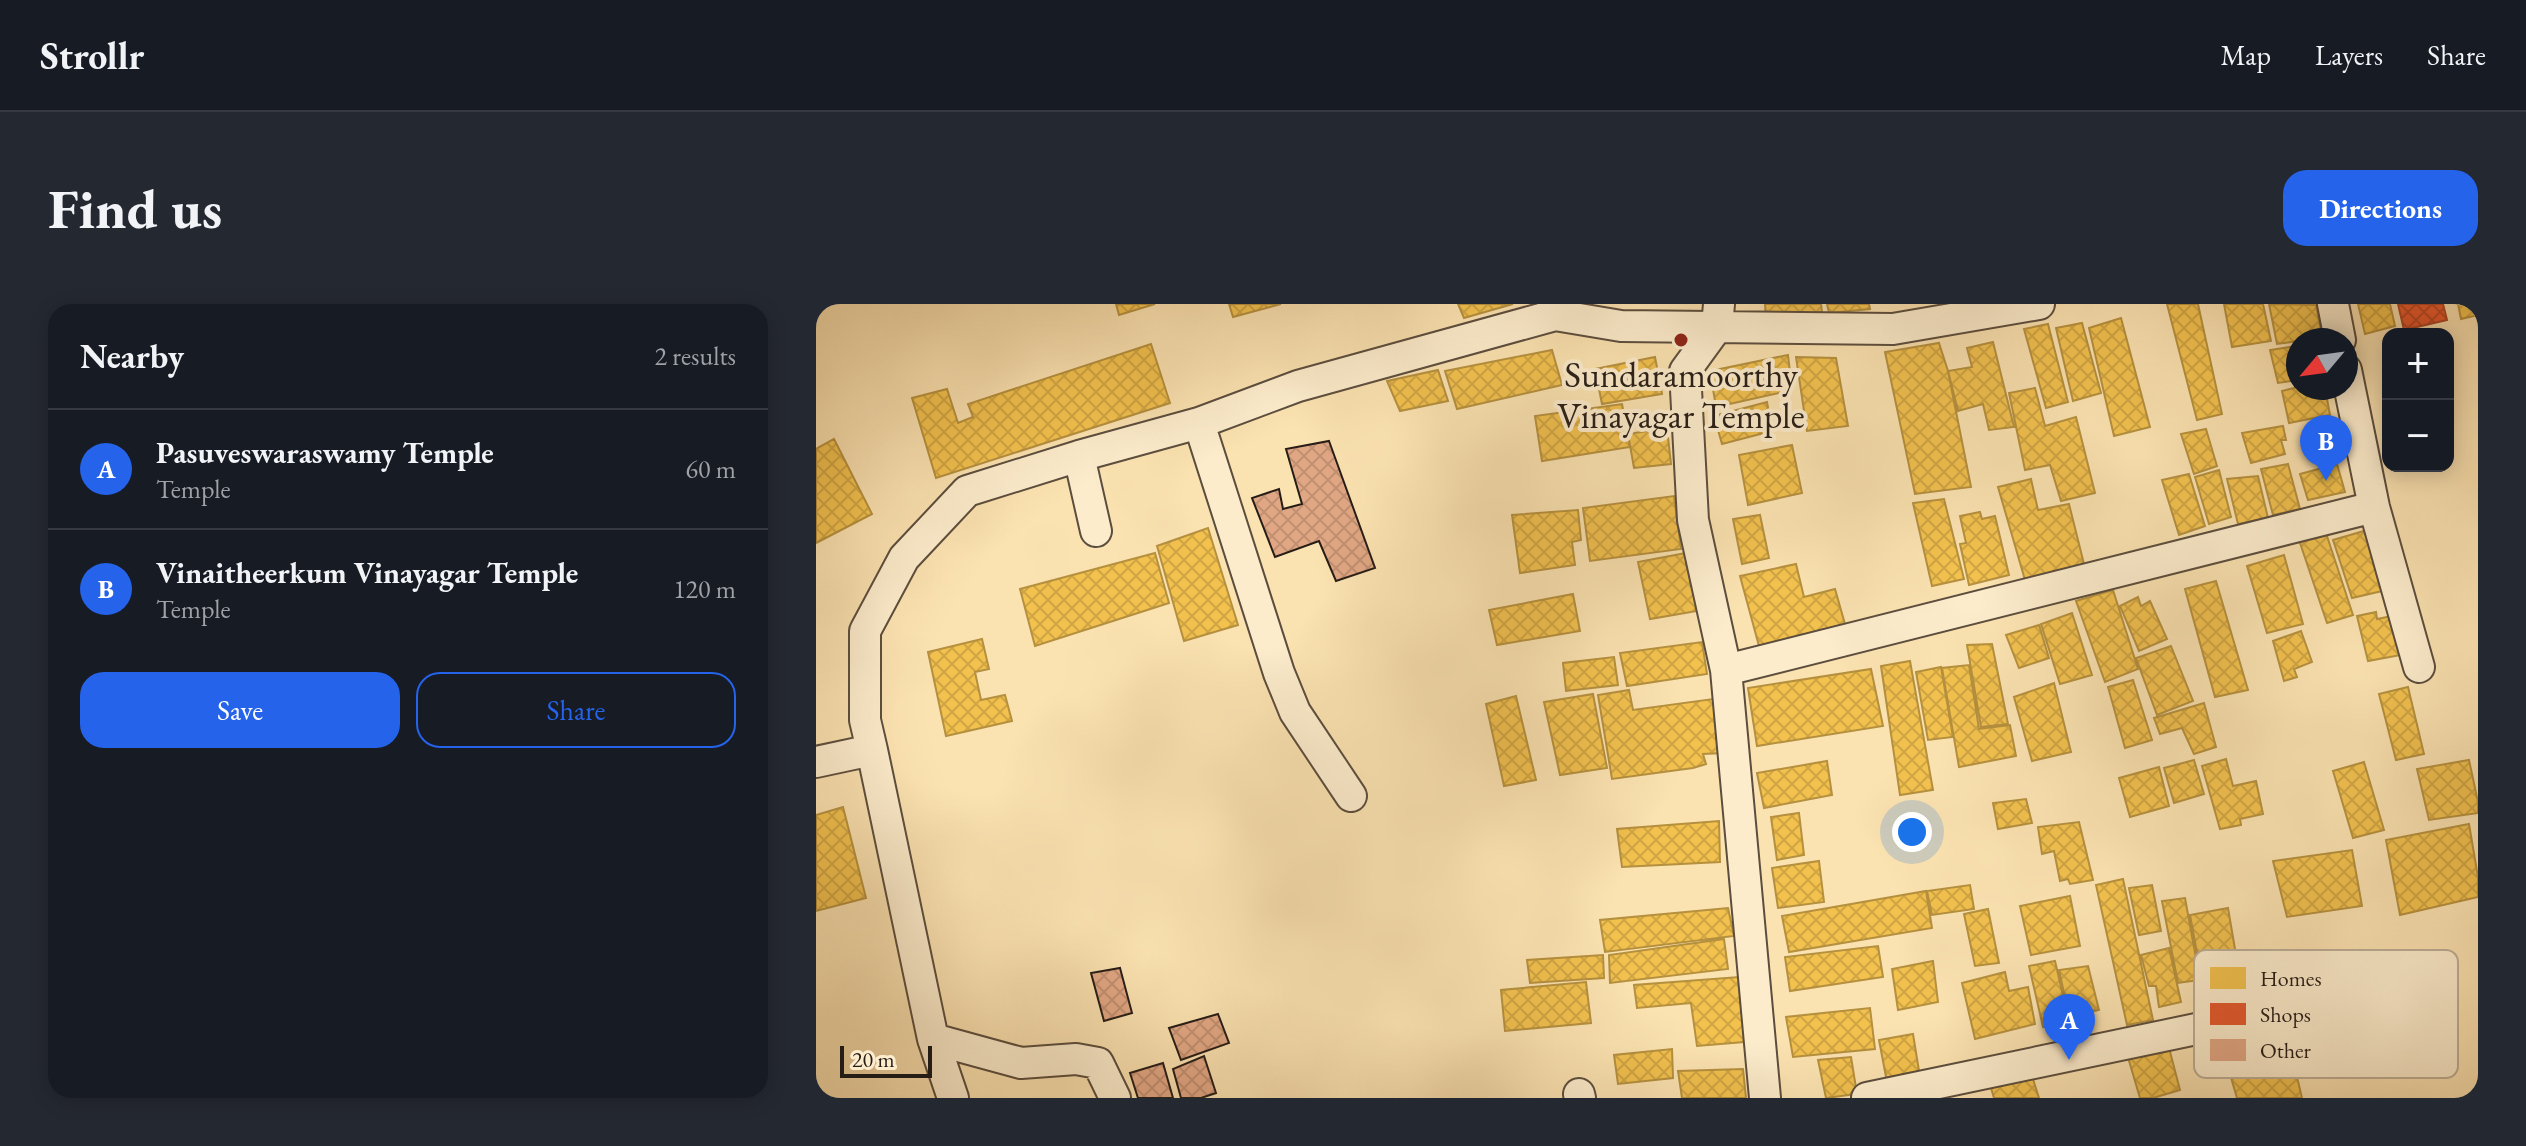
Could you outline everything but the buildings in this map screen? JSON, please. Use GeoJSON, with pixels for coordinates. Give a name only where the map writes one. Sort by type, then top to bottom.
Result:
{"type":"FeatureCollection","features":[{"type":"Feature","properties":{"kind":"street"},"geometry":{"type":"LineString","coordinates":[[953,1098],[933,1039],[865,720],[865,631],[904,558],[967,491],[1199,423],[1298,386],[1553,310],[1621,326],[1718,315],[1893,329],[2039,304]]}},
{"type":"Feature","properties":{"kind":"street"},"geometry":{"type":"LineString","coordinates":[[2333,304],[2338,328]]}},
{"type":"Feature","properties":{"kind":"street"},"geometry":{"type":"LineString","coordinates":[[1718,315],[1685,371],[1693,520],[1726,670],[1765,1098]]}},
{"type":"Feature","properties":{"kind":"street"},"geometry":{"type":"LineString","coordinates":[[2352,400],[2374,507],[2419,667]]}},
{"type":"Feature","properties":{"kind":"street"},"geometry":{"type":"LineString","coordinates":[[1199,423],[1279,673],[1295,712],[1351,796]]}},
{"type":"Feature","properties":{"kind":"street"},"geometry":{"type":"LineString","coordinates":[[1079,456],[1096,531]]}},
{"type":"Feature","properties":{"kind":"street"},"geometry":{"type":"LineString","coordinates":[[1726,670],[2374,507]]}},
{"type":"Feature","properties":{"kind":"street"},"geometry":{"type":"LineString","coordinates":[[816,762],[872,750]]}},
{"type":"Feature","properties":{"kind":"street"},"geometry":{"type":"LineString","coordinates":[[1867,1098],[2194,1029]]}},
{"type":"Feature","properties":{"kind":"street"},"geometry":{"type":"LineString","coordinates":[[933,1039],[1021,1063],[1076,1059],[1098,1063],[1115,1098]]}},
{"type":"Feature","properties":{"kind":"place","name":"Sundaramoorthy Vinayagar Temple"},"geometry":{"type":"Point","coordinates":[1681,340]}},
{"type":"Feature","properties":{"kind":"place","name":"Vinaitheerkum Vinayagar Temple"},"geometry":{"type":"Point","coordinates":[2326,481]}},
{"type":"Feature","properties":{"kind":"place","name":"Pasuveswaraswamy Temple"},"geometry":{"type":"Point","coordinates":[2069,1060]}}]}
